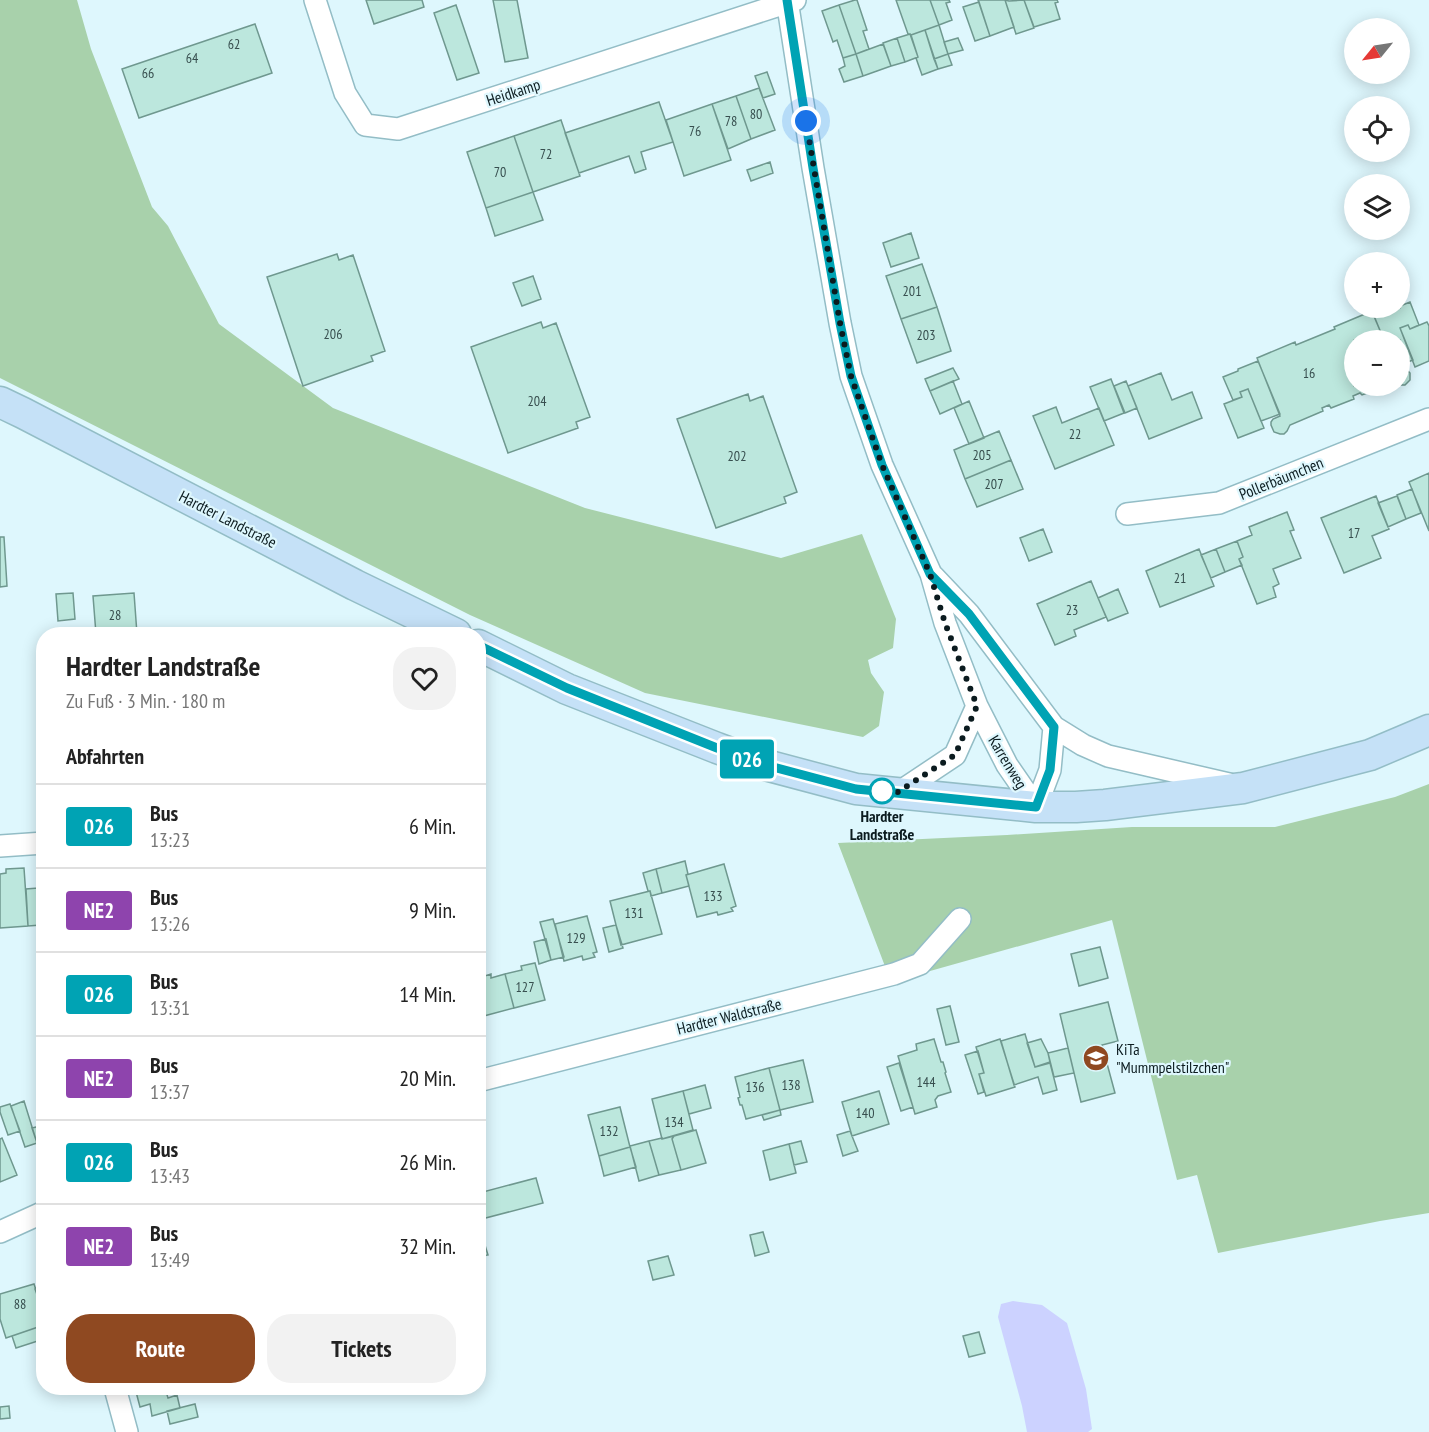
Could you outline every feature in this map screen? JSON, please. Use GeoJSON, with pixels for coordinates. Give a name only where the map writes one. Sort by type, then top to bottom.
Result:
{"type":"FeatureCollection","features":[{"type":"Feature","properties":{"kind":"main road","name":"Hardter Landstraße"},"geometry":{"type":"LineString","coordinates":[[8,410],[442,627]]}},
{"type":"Feature","properties":{"kind":"main road"},"geometry":{"type":"LineString","coordinates":[[486,649],[567,688],[758,763],[856,789],[1036,807],[1105,805],[1243,788],[1370,755],[1429,730]]}},
{"type":"Feature","properties":{"kind":"street","name":"Heidkamp"},"geometry":{"type":"LineString","coordinates":[[315,0],[345,93],[365,125],[398,129],[790,1]]}},
{"type":"Feature","properties":{"kind":"street","name":"Karrenweg"},"geometry":{"type":"LineString","coordinates":[[790,1],[817,190],[851,376],[882,465],[930,574],[945,623],[977,706],[1007,765],[1036,807]]}},
{"type":"Feature","properties":{"kind":"street","name":"Pollerbäumchen"},"geometry":{"type":"LineString","coordinates":[[1127,514],[1219,503],[1429,419]]}},
{"type":"Feature","properties":{"kind":"street","name":"Karrenweg"},"geometry":{"type":"LineString","coordinates":[[930,574],[969,614],[1054,727],[1083,745],[1108,756],[1243,788]]}},
{"type":"Feature","properties":{"kind":"street","name":"Karrenweg"},"geometry":{"type":"LineString","coordinates":[[898,792],[955,755],[977,706]]}},
{"type":"Feature","properties":{"kind":"street","name":"Karrenweg"},"geometry":{"type":"LineString","coordinates":[[1036,807],[1050,770],[1054,727]]}},
{"type":"Feature","properties":{"kind":"street"},"geometry":{"type":"LineString","coordinates":[[0,846],[36,844]]}},
{"type":"Feature","properties":{"kind":"street","name":"Hardter Waldstraße"},"geometry":{"type":"LineString","coordinates":[[486,1079],[894,974],[920,964],[960,918]]}},
{"type":"Feature","properties":{"kind":"street"},"geometry":{"type":"LineString","coordinates":[[0,1232],[36,1216]]}},
{"type":"Feature","properties":{"kind":"street"},"geometry":{"type":"LineString","coordinates":[[117,1395],[127,1432]]}},
{"type":"Feature","properties":{"kind":"green space"},"geometry":{"type":"Polygon","coordinates":[[[0,0],[77,0],[91,49],[152,207],[168,226],[219,324],[333,408],[585,508],[781,558],[862,534],[896,619],[893,648],[868,660],[871,673],[884,692],[879,726],[863,737],[645,693],[470,615],[0,378],[0,0]]]}},
{"type":"Feature","properties":{"kind":"green space"},"geometry":{"type":"Polygon","coordinates":[[[1429,784],[1429,1213],[1218,1253],[1197,1175],[1177,1180],[1112,920],[891,982],[838,843],[1132,827],[1275,827],[1395,797],[1429,784]]]}},
{"type":"Feature","properties":{"kind":"water"},"geometry":{"type":"Polygon","coordinates":[[[1013,1301],[1042,1305],[1067,1323],[1086,1389],[1092,1429],[1088,1432],[1027,1432],[998,1317],[1001,1304],[1013,1301]]]}},
{"type":"Feature","properties":{"kind":"building"},"geometry":{"type":"Polygon","coordinates":[[[366,0],[422,0],[424,7],[374,24],[366,0]]]}},
{"type":"Feature","properties":{"kind":"building"},"geometry":{"type":"Polygon","coordinates":[[[493,0],[517,0],[528,58],[505,62],[493,0]]]}},
{"type":"Feature","properties":{"kind":"building"},"geometry":{"type":"Polygon","coordinates":[[[857,0],[867,30],[863,31],[869,49],[856,54],[839,5],[857,0]]]}},
{"type":"Feature","properties":{"kind":"building"},"geometry":{"type":"Polygon","coordinates":[[[896,0],[930,0],[939,25],[908,34],[896,0]]]}},
{"type":"Feature","properties":{"kind":"building"},"geometry":{"type":"Polygon","coordinates":[[[930,0],[949,0],[950,2],[946,3],[952,20],[939,25],[930,0]]]}},
{"type":"Feature","properties":{"kind":"building"},"geometry":{"type":"Polygon","coordinates":[[[978,0],[1005,0],[1014,27],[990,36],[978,0]]]}},
{"type":"Feature","properties":{"kind":"building"},"geometry":{"type":"Polygon","coordinates":[[[1005,0],[1024,0],[1034,28],[1016,34],[1005,0]]]}},
{"type":"Feature","properties":{"kind":"building"},"geometry":{"type":"Polygon","coordinates":[[[1024,0],[1057,0],[1058,2],[1055,3],[1060,19],[1034,27],[1024,0]]]}},
{"type":"Feature","properties":{"kind":"building"},"geometry":{"type":"Polygon","coordinates":[[[979,2],[990,36],[975,41],[963,7],[979,2]]]}},
{"type":"Feature","properties":{"kind":"building"},"geometry":{"type":"Polygon","coordinates":[[[456,5],[479,73],[457,80],[434,13],[456,5]]]}},
{"type":"Feature","properties":{"kind":"building"},"geometry":{"type":"Polygon","coordinates":[[[839,5],[856,54],[843,58],[837,40],[833,42],[822,11],[839,5]]]}},
{"type":"Feature","properties":{"kind":"building"},"geometry":{"type":"Polygon","coordinates":[[[255,24],[272,73],[139,118],[122,69],[255,24]]]}},
{"type":"Feature","properties":{"kind":"building"},"geometry":{"type":"Polygon","coordinates":[[[939,25],[948,54],[934,59],[925,30],[939,25]]]}},
{"type":"Feature","properties":{"kind":"building"},"geometry":{"type":"Polygon","coordinates":[[[925,30],[938,69],[922,75],[911,35],[925,30]]]}},
{"type":"Feature","properties":{"kind":"building"},"geometry":{"type":"Polygon","coordinates":[[[910,34],[918,57],[905,62],[897,38],[910,34]]]}},
{"type":"Feature","properties":{"kind":"building"},"geometry":{"type":"Polygon","coordinates":[[[897,38],[905,62],[891,66],[883,43],[897,38]]]}},
{"type":"Feature","properties":{"kind":"building"},"geometry":{"type":"Polygon","coordinates":[[[958,38],[963,50],[948,54],[944,42],[958,38]]]}},
{"type":"Feature","properties":{"kind":"building"},"geometry":{"type":"Polygon","coordinates":[[[883,44],[891,66],[863,76],[856,54],[883,44]]]}},
{"type":"Feature","properties":{"kind":"building"},"geometry":{"type":"Polygon","coordinates":[[[856,54],[863,76],[844,82],[839,69],[845,66],[843,58],[856,54]]]}},
{"type":"Feature","properties":{"kind":"building"},"geometry":{"type":"Polygon","coordinates":[[[948,54],[952,65],[938,69],[934,59],[948,54]]]}},
{"type":"Feature","properties":{"kind":"building"},"geometry":{"type":"Polygon","coordinates":[[[767,72],[775,94],[763,98],[755,76],[767,72]]]}},
{"type":"Feature","properties":{"kind":"building"},"geometry":{"type":"Polygon","coordinates":[[[759,88],[775,130],[751,139],[736,96],[759,88]]]}},
{"type":"Feature","properties":{"kind":"building"},"geometry":{"type":"Polygon","coordinates":[[[736,96],[751,139],[728,149],[712,104],[736,96]]]}},
{"type":"Feature","properties":{"kind":"building"},"geometry":{"type":"Polygon","coordinates":[[[659,102],[673,142],[641,152],[646,169],[635,173],[629,156],[579,173],[565,133],[659,102]]]}},
{"type":"Feature","properties":{"kind":"building"},"geometry":{"type":"Polygon","coordinates":[[[712,104],[731,160],[684,176],[666,120],[712,104]]]}},
{"type":"Feature","properties":{"kind":"building"},"geometry":{"type":"Polygon","coordinates":[[[561,120],[580,176],[533,192],[514,136],[561,120]]]}},
{"type":"Feature","properties":{"kind":"building"},"geometry":{"type":"Polygon","coordinates":[[[514,136],[533,192],[486,208],[467,152],[514,136]]]}},
{"type":"Feature","properties":{"kind":"building"},"geometry":{"type":"Polygon","coordinates":[[[770,162],[773,173],[751,181],[747,170],[770,162]]]}},
{"type":"Feature","properties":{"kind":"building"},"geometry":{"type":"Polygon","coordinates":[[[533,192],[543,220],[495,236],[486,208],[533,192]]]}},
{"type":"Feature","properties":{"kind":"building"},"geometry":{"type":"Polygon","coordinates":[[[911,233],[919,258],[891,267],[883,243],[911,233]]]}},
{"type":"Feature","properties":{"kind":"building"},"geometry":{"type":"Polygon","coordinates":[[[337,254],[339,260],[353,255],[385,351],[371,356],[373,361],[303,386],[267,277],[337,254]]]}},
{"type":"Feature","properties":{"kind":"building"},"geometry":{"type":"Polygon","coordinates":[[[922,264],[937,307],[901,319],[886,276],[922,264]]]}},
{"type":"Feature","properties":{"kind":"building"},"geometry":{"type":"Polygon","coordinates":[[[533,276],[541,299],[522,306],[513,283],[533,276]]]}},
{"type":"Feature","properties":{"kind":"building"},"geometry":{"type":"Polygon","coordinates":[[[1410,302],[1419,325],[1410,329],[1408,325],[1400,328],[1401,330],[1380,330],[1375,318],[1410,318],[1410,302]]]}},
{"type":"Feature","properties":{"kind":"building"},"geometry":{"type":"Polygon","coordinates":[[[937,307],[951,351],[917,363],[901,319],[937,307]]]}},
{"type":"Feature","properties":{"kind":"building"},"geometry":{"type":"Polygon","coordinates":[[[1355,318],[1375,318],[1380,330],[1344,330],[1344,396],[1353,396],[1354,399],[1331,408],[1329,405],[1322,408],[1323,411],[1290,425],[1284,434],[1274,432],[1271,422],[1280,416],[1257,358],[1295,342],[1296,345],[1335,329],[1334,327],[1355,318]]]}},
{"type":"Feature","properties":{"kind":"building"},"geometry":{"type":"Polygon","coordinates":[[[541,322],[543,328],[556,323],[590,417],[576,422],[578,428],[508,453],[471,347],[541,322]]]}},
{"type":"Feature","properties":{"kind":"building"},"geometry":{"type":"Polygon","coordinates":[[[1427,322],[1429,326],[1429,361],[1415,367],[1410,354],[1410,330],[1401,330],[1400,328],[1408,325],[1410,329],[1427,322]]]}},
{"type":"Feature","properties":{"kind":"building"},"geometry":{"type":"Polygon","coordinates":[[[1258,361],[1280,414],[1261,421],[1248,389],[1240,392],[1242,397],[1233,400],[1223,377],[1258,361]]]}},
{"type":"Feature","properties":{"kind":"building"},"geometry":{"type":"Polygon","coordinates":[[[953,368],[959,379],[930,391],[925,379],[953,368]]]}},
{"type":"Feature","properties":{"kind":"building"},"geometry":{"type":"Polygon","coordinates":[[[1161,373],[1172,400],[1192,392],[1202,418],[1149,439],[1128,386],[1161,373]]]}},
{"type":"Feature","properties":{"kind":"building"},"geometry":{"type":"Polygon","coordinates":[[[1111,379],[1124,413],[1104,421],[1090,387],[1111,379]]]}},
{"type":"Feature","properties":{"kind":"building"},"geometry":{"type":"Polygon","coordinates":[[[953,381],[962,404],[940,414],[930,391],[953,381]]]}},
{"type":"Feature","properties":{"kind":"building"},"geometry":{"type":"Polygon","coordinates":[[[1126,381],[1137,408],[1125,413],[1114,386],[1126,381]]]}},
{"type":"Feature","properties":{"kind":"building"},"geometry":{"type":"Polygon","coordinates":[[[1248,389],[1264,428],[1238,438],[1224,404],[1242,397],[1240,392],[1248,389]]]}},
{"type":"Feature","properties":{"kind":"building"},"geometry":{"type":"Polygon","coordinates":[[[748,394],[750,401],[763,396],[797,492],[784,497],[786,503],[716,528],[677,419],[748,394]]]}},
{"type":"Feature","properties":{"kind":"building"},"geometry":{"type":"Polygon","coordinates":[[[969,401],[984,438],[969,444],[954,408],[969,401]]]}},
{"type":"Feature","properties":{"kind":"building"},"geometry":{"type":"Polygon","coordinates":[[[1056,407],[1062,423],[1099,408],[1114,445],[1055,469],[1033,416],[1056,407]]]}},
{"type":"Feature","properties":{"kind":"building"},"geometry":{"type":"Polygon","coordinates":[[[999,431],[1011,460],[965,479],[954,450],[999,431]]]}},
{"type":"Feature","properties":{"kind":"building"},"geometry":{"type":"Polygon","coordinates":[[[1011,460],[1023,489],[977,507],[965,479],[1011,460]]]}},
{"type":"Feature","properties":{"kind":"building"},"geometry":{"type":"Polygon","coordinates":[[[1429,473],[1429,531],[1409,482],[1429,473]]]}},
{"type":"Feature","properties":{"kind":"building"},"geometry":{"type":"Polygon","coordinates":[[[1412,489],[1421,513],[1406,519],[1397,495],[1412,489]]]}},
{"type":"Feature","properties":{"kind":"building"},"geometry":{"type":"Polygon","coordinates":[[[1376,496],[1389,529],[1372,536],[1381,558],[1344,573],[1321,518],[1376,496]]]}},
{"type":"Feature","properties":{"kind":"building"},"geometry":{"type":"Polygon","coordinates":[[[1397,496],[1406,519],[1388,527],[1378,503],[1397,496]]]}},
{"type":"Feature","properties":{"kind":"building"},"geometry":{"type":"Polygon","coordinates":[[[1287,512],[1294,530],[1290,531],[1301,558],[1273,569],[1279,584],[1273,587],[1276,597],[1257,604],[1239,559],[1243,557],[1237,541],[1252,535],[1249,527],[1287,512]]]}},
{"type":"Feature","properties":{"kind":"building"},"geometry":{"type":"Polygon","coordinates":[[[1043,529],[1052,552],[1029,561],[1020,538],[1043,529]]]}},
{"type":"Feature","properties":{"kind":"building"},"geometry":{"type":"Polygon","coordinates":[[[0,537],[4,537],[7,586],[0,587],[0,537]]]}},
{"type":"Feature","properties":{"kind":"building"},"geometry":{"type":"Polygon","coordinates":[[[1237,541],[1243,557],[1239,559],[1242,565],[1225,572],[1216,549],[1237,541]]]}},
{"type":"Feature","properties":{"kind":"building"},"geometry":{"type":"Polygon","coordinates":[[[1199,549],[1214,586],[1160,607],[1146,571],[1199,549]]]}},
{"type":"Feature","properties":{"kind":"building"},"geometry":{"type":"Polygon","coordinates":[[[1216,549],[1225,572],[1211,578],[1201,555],[1216,549]]]}},
{"type":"Feature","properties":{"kind":"building"},"geometry":{"type":"Polygon","coordinates":[[[1091,581],[1106,617],[1074,630],[1076,636],[1055,645],[1037,604],[1091,581]]]}},
{"type":"Feature","properties":{"kind":"building"},"geometry":{"type":"Polygon","coordinates":[[[1118,589],[1128,613],[1108,621],[1098,598],[1118,589]]]}},
{"type":"Feature","properties":{"kind":"building"},"geometry":{"type":"Polygon","coordinates":[[[73,593],[75,619],[58,621],[56,594],[73,593]]]}},
{"type":"Feature","properties":{"kind":"building"},"geometry":{"type":"Polygon","coordinates":[[[134,593],[136,627],[95,627],[93,596],[134,593]]]}},
{"type":"Feature","properties":{"kind":"building"},"geometry":{"type":"Polygon","coordinates":[[[685,861],[689,886],[662,893],[656,869],[685,861]]]}},
{"type":"Feature","properties":{"kind":"building"},"geometry":{"type":"Polygon","coordinates":[[[724,864],[736,906],[731,908],[733,911],[697,917],[686,875],[724,864]]]}},
{"type":"Feature","properties":{"kind":"building"},"geometry":{"type":"Polygon","coordinates":[[[24,868],[28,926],[0,928],[0,874],[6,873],[6,869],[24,868]]]}},
{"type":"Feature","properties":{"kind":"building"},"geometry":{"type":"Polygon","coordinates":[[[656,869],[662,893],[651,896],[643,873],[656,869]]]}},
{"type":"Feature","properties":{"kind":"building"},"geometry":{"type":"Polygon","coordinates":[[[36,888],[36,925],[28,926],[26,889],[36,888]]]}},
{"type":"Feature","properties":{"kind":"building"},"geometry":{"type":"Polygon","coordinates":[[[650,891],[662,934],[621,945],[610,901],[650,891]]]}},
{"type":"Feature","properties":{"kind":"building"},"geometry":{"type":"Polygon","coordinates":[[[587,916],[597,952],[593,953],[595,957],[583,960],[582,956],[564,961],[555,924],[587,916]]]}},
{"type":"Feature","properties":{"kind":"building"},"geometry":{"type":"Polygon","coordinates":[[[553,919],[564,957],[551,960],[540,922],[553,919]]]}},
{"type":"Feature","properties":{"kind":"building"},"geometry":{"type":"Polygon","coordinates":[[[616,925],[623,948],[609,952],[603,928],[616,925]]]}},
{"type":"Feature","properties":{"kind":"building"},"geometry":{"type":"Polygon","coordinates":[[[546,939],[551,960],[539,964],[534,942],[546,939]]]}},
{"type":"Feature","properties":{"kind":"building"},"geometry":{"type":"Polygon","coordinates":[[[1100,947],[1108,978],[1079,986],[1071,954],[1100,947]]]}},
{"type":"Feature","properties":{"kind":"building"},"geometry":{"type":"Polygon","coordinates":[[[535,963],[545,1000],[514,1008],[505,974],[522,970],[521,966],[535,963]]]}},
{"type":"Feature","properties":{"kind":"building"},"geometry":{"type":"Polygon","coordinates":[[[491,974],[491,978],[505,974],[514,1008],[486,1015],[486,976],[491,974]]]}},
{"type":"Feature","properties":{"kind":"building"},"geometry":{"type":"Polygon","coordinates":[[[1108,1002],[1118,1041],[1102,1045],[1115,1093],[1081,1102],[1060,1014],[1108,1002]]]}},
{"type":"Feature","properties":{"kind":"building"},"geometry":{"type":"Polygon","coordinates":[[[950,1006],[959,1042],[946,1045],[937,1009],[950,1006]]]}},
{"type":"Feature","properties":{"kind":"building"},"geometry":{"type":"Polygon","coordinates":[[[1025,1034],[1035,1067],[1050,1063],[1057,1090],[1043,1094],[1038,1077],[1014,1085],[1001,1041],[1025,1034]]]}},
{"type":"Feature","properties":{"kind":"building"},"geometry":{"type":"Polygon","coordinates":[[[934,1039],[951,1092],[938,1096],[935,1100],[937,1107],[915,1114],[898,1056],[917,1050],[916,1044],[934,1039]]]}},
{"type":"Feature","properties":{"kind":"building"},"geometry":{"type":"Polygon","coordinates":[[[1000,1039],[1015,1087],[986,1096],[979,1074],[984,1073],[976,1047],[1000,1039]]]}},
{"type":"Feature","properties":{"kind":"building"},"geometry":{"type":"Polygon","coordinates":[[[1041,1039],[1050,1062],[1035,1067],[1027,1043],[1041,1039]]]}},
{"type":"Feature","properties":{"kind":"building"},"geometry":{"type":"Polygon","coordinates":[[[1068,1048],[1074,1073],[1054,1077],[1048,1053],[1068,1048]]]}},
{"type":"Feature","properties":{"kind":"building"},"geometry":{"type":"Polygon","coordinates":[[[978,1051],[984,1073],[979,1074],[984,1092],[978,1094],[965,1055],[978,1051]]]}},
{"type":"Feature","properties":{"kind":"building"},"geometry":{"type":"Polygon","coordinates":[[[803,1060],[813,1102],[780,1110],[769,1068],[803,1060]]]}},
{"type":"Feature","properties":{"kind":"building"},"geometry":{"type":"Polygon","coordinates":[[[899,1063],[913,1107],[901,1111],[887,1067],[899,1063]]]}},
{"type":"Feature","properties":{"kind":"building"},"geometry":{"type":"Polygon","coordinates":[[[769,1068],[780,1110],[746,1119],[738,1098],[740,1097],[735,1077],[769,1068]]]}},
{"type":"Feature","properties":{"kind":"building"},"geometry":{"type":"Polygon","coordinates":[[[705,1085],[711,1108],[689,1114],[683,1091],[705,1085]]]}},
{"type":"Feature","properties":{"kind":"building"},"geometry":{"type":"Polygon","coordinates":[[[683,1091],[693,1130],[662,1139],[652,1099],[683,1091]]]}},
{"type":"Feature","properties":{"kind":"building"},"geometry":{"type":"Polygon","coordinates":[[[879,1091],[889,1124],[852,1136],[842,1102],[879,1091]]]}},
{"type":"Feature","properties":{"kind":"building"},"geometry":{"type":"Polygon","coordinates":[[[24,1101],[36,1143],[25,1147],[11,1106],[24,1101]]]}},
{"type":"Feature","properties":{"kind":"building"},"geometry":{"type":"Polygon","coordinates":[[[10,1104],[20,1131],[8,1135],[0,1107],[10,1104]]]}},
{"type":"Feature","properties":{"kind":"building"},"geometry":{"type":"Polygon","coordinates":[[[620,1107],[630,1147],[599,1156],[588,1115],[620,1107]]]}},
{"type":"Feature","properties":{"kind":"building"},"geometry":{"type":"Polygon","coordinates":[[[780,1110],[781,1115],[764,1120],[762,1115],[780,1110]]]}},
{"type":"Feature","properties":{"kind":"building"},"geometry":{"type":"Polygon","coordinates":[[[36,1127],[36,1140],[32,1128],[36,1127]]]}},
{"type":"Feature","properties":{"kind":"building"},"geometry":{"type":"Polygon","coordinates":[[[696,1130],[706,1163],[681,1170],[672,1139],[674,1136],[696,1130]]]}},
{"type":"Feature","properties":{"kind":"building"},"geometry":{"type":"Polygon","coordinates":[[[850,1131],[858,1151],[843,1156],[837,1135],[850,1131]]]}},
{"type":"Feature","properties":{"kind":"building"},"geometry":{"type":"Polygon","coordinates":[[[674,1136],[672,1139],[681,1170],[659,1175],[649,1141],[674,1136]]]}},
{"type":"Feature","properties":{"kind":"building"},"geometry":{"type":"Polygon","coordinates":[[[2,1138],[17,1175],[0,1182],[0,1139],[2,1138]]]}},
{"type":"Feature","properties":{"kind":"building"},"geometry":{"type":"Polygon","coordinates":[[[649,1141],[659,1175],[639,1181],[630,1146],[649,1141]]]}},
{"type":"Feature","properties":{"kind":"building"},"geometry":{"type":"Polygon","coordinates":[[[801,1141],[807,1162],[794,1165],[789,1144],[801,1141]]]}},
{"type":"Feature","properties":{"kind":"building"},"geometry":{"type":"Polygon","coordinates":[[[789,1144],[796,1173],[770,1180],[763,1151],[789,1144]]]}},
{"type":"Feature","properties":{"kind":"building"},"geometry":{"type":"Polygon","coordinates":[[[630,1147],[636,1167],[604,1176],[599,1156],[630,1147]]]}},
{"type":"Feature","properties":{"kind":"building"},"geometry":{"type":"Polygon","coordinates":[[[536,1178],[543,1203],[486,1218],[486,1191],[536,1178]]]}},
{"type":"Feature","properties":{"kind":"building"},"geometry":{"type":"Polygon","coordinates":[[[763,1232],[769,1252],[755,1256],[750,1235],[763,1232]]]}},
{"type":"Feature","properties":{"kind":"building"},"geometry":{"type":"Polygon","coordinates":[[[668,1256],[674,1275],[653,1280],[648,1261],[668,1256]]]}},
{"type":"Feature","properties":{"kind":"building"},"geometry":{"type":"Polygon","coordinates":[[[34,1284],[36,1328],[6,1338],[0,1319],[0,1294],[34,1284]]]}},
{"type":"Feature","properties":{"kind":"building"},"geometry":{"type":"Polygon","coordinates":[[[36,1328],[36,1342],[16,1348],[12,1336],[36,1328]]]}},
{"type":"Feature","properties":{"kind":"building"},"geometry":{"type":"Polygon","coordinates":[[[979,1332],[985,1353],[969,1357],[963,1336],[979,1332]]]}},
{"type":"Feature","properties":{"kind":"building"},"geometry":{"type":"Polygon","coordinates":[[[137,1395],[167,1395],[168,1398],[177,1395],[180,1408],[152,1416],[150,1404],[140,1407],[137,1395]]]}},
{"type":"Feature","properties":{"kind":"building"},"geometry":{"type":"Polygon","coordinates":[[[195,1404],[198,1417],[170,1424],[167,1411],[195,1404]]]}},
{"type":"Feature","properties":{"kind":"building"},"geometry":{"type":"Polygon","coordinates":[[[9,1406],[10,1418],[0,1419],[0,1407],[9,1406]]]}},
{"type":"Feature","properties":{"kind":"bus line","name":"026"},"geometry":{"type":"LineString","coordinates":[[486,649],[567,688],[758,763],[856,789],[1036,807],[1050,770],[1054,727],[969,614],[930,574],[882,465],[851,376],[817,190],[787,0]]}},
{"type":"Feature","properties":{"kind":"place","name":"Hardter Landstraße"},"geometry":{"type":"Point","coordinates":[882,791]}},
{"type":"Feature","properties":{"kind":"place","name":"KiTa \"Mummpelstilzchen\""},"geometry":{"type":"Point","coordinates":[1096,1058]}},
{"type":"Feature","properties":{"kind":"route"},"geometry":{"type":"LineString","coordinates":[[806,121],[851,376],[882,465],[930,574],[945,623],[977,706],[955,755],[898,792],[877,791],[882,791]]}}]}
